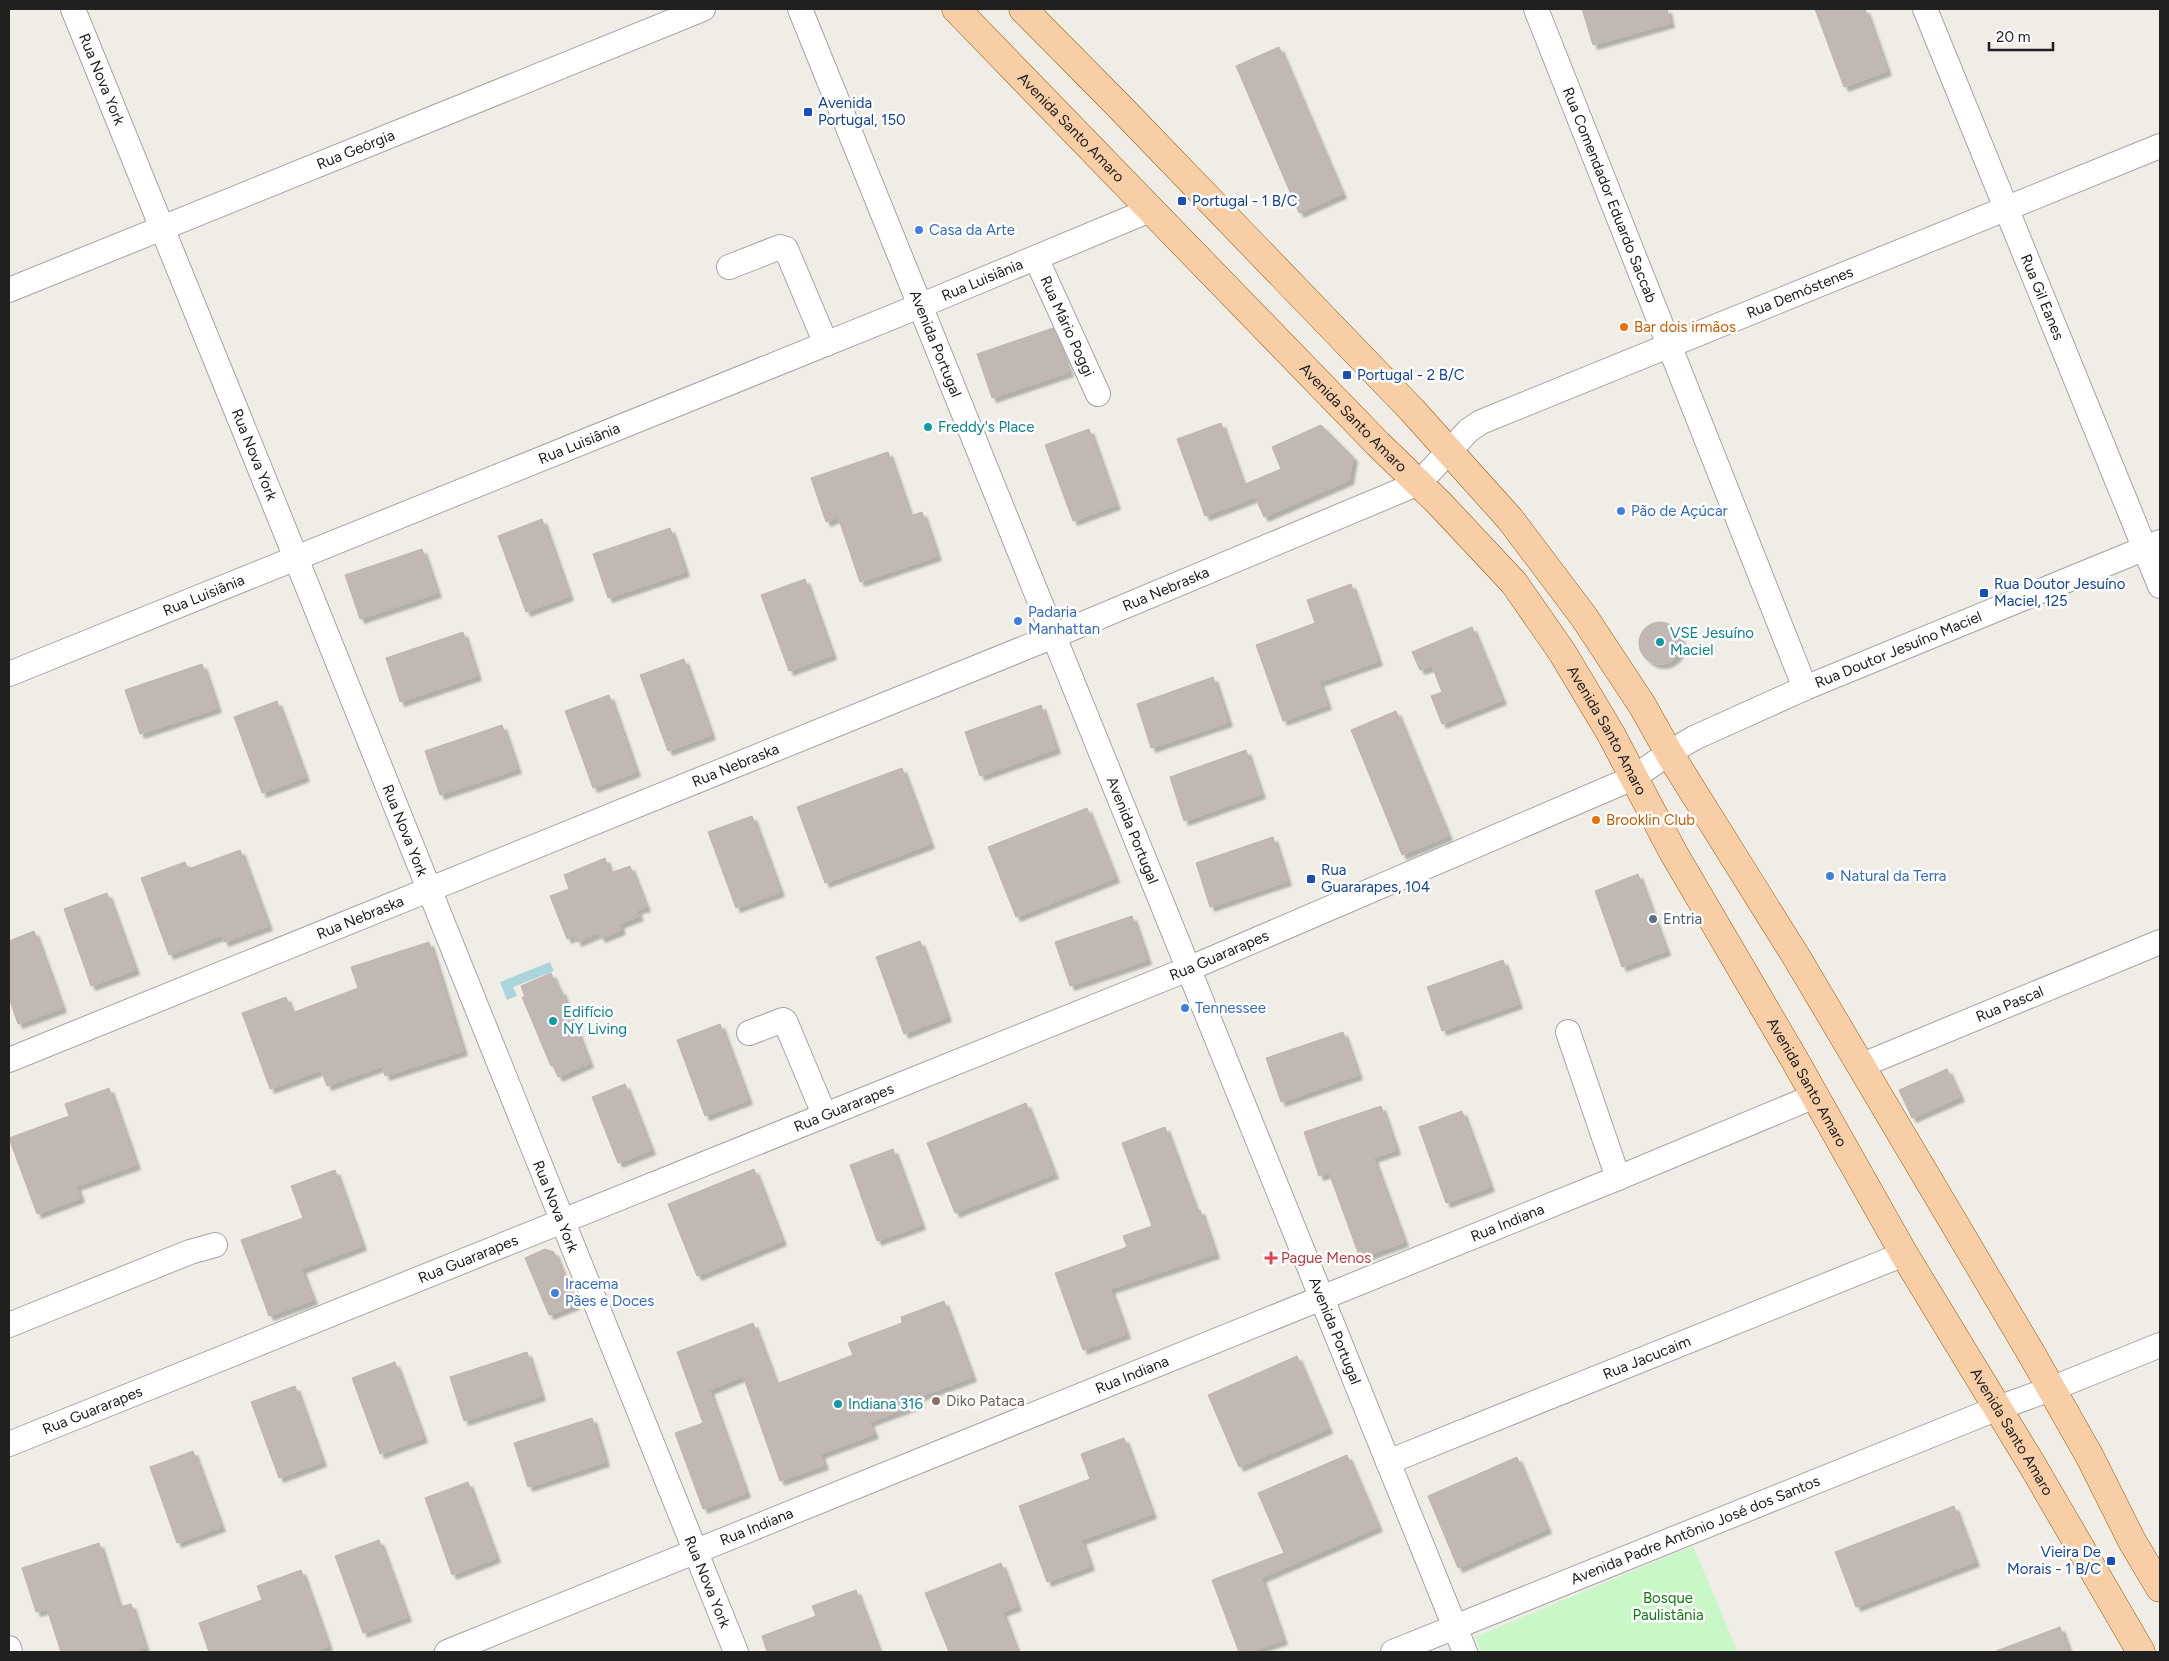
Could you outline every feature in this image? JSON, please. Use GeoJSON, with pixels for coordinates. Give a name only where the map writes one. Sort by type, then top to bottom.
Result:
{"type":"FeatureCollection","features":[{"type":"Feature","properties":{"kind":"main road","name":"Avenida Santo Amaro"},"geometry":{"type":"LineString","coordinates":[[956,9],[1514,583],[1562,652],[1610,734],[1673,852],[1815,1096],[1904,1254],[1998,1408],[2141,1652]]}},
{"type":"Feature","properties":{"kind":"main road"},"geometry":{"type":"LineString","coordinates":[[1023,9],[1360,356],[1449,451],[1510,519],[1584,617],[1659,726],[1669,753],[1797,958],[2051,1389],[2090,1457],[2132,1541],[2160,1588]]}},
{"type":"Feature","properties":{"kind":"street","name":"Rua Nova York"},"geometry":{"type":"LineString","coordinates":[[73,9],[163,227],[429,889],[560,1223],[736,1652]]}},
{"type":"Feature","properties":{"kind":"street","name":"Rua Geórgia"},"geometry":{"type":"LineString","coordinates":[[9,290],[703,9]]}},
{"type":"Feature","properties":{"kind":"street","name":"Avenida Portugal"},"geometry":{"type":"LineString","coordinates":[[800,9],[922,305],[1188,969],[1465,1652]]}},
{"type":"Feature","properties":{"kind":"street","name":"Rua Comendador Eduardo Saccab"},"geometry":{"type":"LineString","coordinates":[[1536,9],[1552,44],[1668,345],[1805,688]]}},
{"type":"Feature","properties":{"kind":"street","name":"Rua Gil Eanes"},"geometry":{"type":"LineString","coordinates":[[1925,9],[2006,208],[2152,545],[2160,586]]}},
{"type":"Feature","properties":{"kind":"street","name":"Rua Demóstenes"},"geometry":{"type":"LineString","coordinates":[[1449,451],[1468,430],[1481,422],[2160,146]]}},
{"type":"Feature","properties":{"kind":"street","name":"Rua Luisiânia"},"geometry":{"type":"LineString","coordinates":[[9,674],[922,305],[1150,210]]}},
{"type":"Feature","properties":{"kind":"street"},"geometry":{"type":"LineString","coordinates":[[729,267],[780,247],[786,249],[826,344]]}},
{"type":"Feature","properties":{"kind":"street","name":"Rua Mário Poggi"},"geometry":{"type":"LineString","coordinates":[[1036,258],[1098,394]]}},
{"type":"Feature","properties":{"kind":"street","name":"Rua Nebraska"},"geometry":{"type":"LineString","coordinates":[[9,1060],[1054,636],[1419,484],[1449,451]]}},
{"type":"Feature","properties":{"kind":"street","name":"Rua Doutor Jesuíno Maciel"},"geometry":{"type":"LineString","coordinates":[[1669,753],[1694,738],[1805,688],[2152,545]]}},
{"type":"Feature","properties":{"kind":"street","name":"Rua Guararapes"},"geometry":{"type":"LineString","coordinates":[[9,1444],[560,1223],[824,1114],[1188,969],[1633,778],[1669,753]]}},
{"type":"Feature","properties":{"kind":"street","name":"Rua Pascal"},"geometry":{"type":"LineString","coordinates":[[1860,1066],[2160,942]]}},
{"type":"Feature","properties":{"kind":"street"},"geometry":{"type":"LineString","coordinates":[[749,1033],[786,1020],[824,1114]]}},
{"type":"Feature","properties":{"kind":"street"},"geometry":{"type":"LineString","coordinates":[[1568,1032],[1618,1178]]}},
{"type":"Feature","properties":{"kind":"street","name":"Rua Indiana"},"geometry":{"type":"LineString","coordinates":[[447,1652],[1618,1178],[1815,1096]]}},
{"type":"Feature","properties":{"kind":"street"},"geometry":{"type":"LineString","coordinates":[[9,1326],[190,1252],[215,1246]]}},
{"type":"Feature","properties":{"kind":"street","name":"Rua Jacucaim"},"geometry":{"type":"LineString","coordinates":[[1388,1462],[1904,1254]]}},
{"type":"Feature","properties":{"kind":"street","name":"Avenida Padre Antônio José dos Santos"},"geometry":{"type":"LineString","coordinates":[[1394,1652],[1998,1408],[2051,1389],[2160,1345]]}},
{"type":"Feature","properties":{"kind":"street"},"geometry":{"type":"LineString","coordinates":[[9,1648],[10,1652]]}},
{"type":"Feature","properties":{"kind":"green space","name":"Bosque Paulistânia"},"geometry":{"type":"Polygon","coordinates":[[[1693,1546],[1738,1652],[1481,1652],[1475,1637],[1693,1546]]]}},
{"type":"Feature","properties":{"kind":"water"},"geometry":{"type":"Polygon","coordinates":[[[550,962],[554,971],[513,987],[517,996],[507,1000],[500,982],[550,962]]]}},
{"type":"Feature","properties":{"kind":"building"},"geometry":{"type":"Polygon","coordinates":[[[1582,9],[1667,9],[1670,23],[1593,45],[1582,9]]]}},
{"type":"Feature","properties":{"kind":"building"},"geometry":{"type":"Polygon","coordinates":[[[1815,9],[1865,9],[1887,71],[1844,87],[1815,9]]]}},
{"type":"Feature","properties":{"kind":"building"},"geometry":{"type":"Polygon","coordinates":[[[1279,47],[1342,194],[1299,213],[1236,66],[1279,47]]]}},
{"type":"Feature","properties":{"kind":"building"},"geometry":{"type":"Polygon","coordinates":[[[1053,328],[1069,372],[992,398],[977,354],[1053,328]]]}},
{"type":"Feature","properties":{"kind":"building"},"geometry":{"type":"Polygon","coordinates":[[[1221,423],[1243,485],[1281,469],[1272,447],[1321,425],[1353,457],[1349,480],[1264,517],[1255,497],[1205,516],[1177,439],[1221,423]]]}},
{"type":"Feature","properties":{"kind":"building"},"geometry":{"type":"Polygon","coordinates":[[[1089,429],[1116,505],[1073,521],[1045,445],[1089,429]]]}},
{"type":"Feature","properties":{"kind":"building"},"geometry":{"type":"Polygon","coordinates":[[[888,452],[910,516],[922,512],[937,556],[860,582],[838,517],[826,522],[811,478],[888,452]]]}},
{"type":"Feature","properties":{"kind":"building"},"geometry":{"type":"Polygon","coordinates":[[[542,519],[569,596],[526,612],[498,536],[542,519]]]}},
{"type":"Feature","properties":{"kind":"building"},"geometry":{"type":"Polygon","coordinates":[[[670,528],[685,572],[608,598],[593,554],[670,528]]]}},
{"type":"Feature","properties":{"kind":"building"},"geometry":{"type":"Polygon","coordinates":[[[422,549],[437,593],[360,619],[345,575],[422,549]]]}},
{"type":"Feature","properties":{"kind":"building"},"geometry":{"type":"Polygon","coordinates":[[[805,579],[832,655],[789,671],[761,595],[805,579]]]}},
{"type":"Feature","properties":{"kind":"building"},"geometry":{"type":"Polygon","coordinates":[[[1351,584],[1378,661],[1319,682],[1327,705],[1283,721],[1256,645],[1315,623],[1307,600],[1351,584]]]}},
{"type":"Feature","properties":{"kind":"building","name":"VSE Jesuíno Maciel"},"geometry":{"type":"Polygon","coordinates":[[[1664,622],[1672,625],[1678,631],[1681,643],[1678,655],[1672,661],[1656,664],[1648,661],[1642,655],[1639,639],[1642,631],[1648,625],[1664,622]]]}},
{"type":"Feature","properties":{"kind":"building"},"geometry":{"type":"Polygon","coordinates":[[[1472,627],[1502,700],[1442,724],[1431,696],[1442,692],[1432,666],[1420,670],[1412,652],[1472,627]]]}},
{"type":"Feature","properties":{"kind":"building"},"geometry":{"type":"Polygon","coordinates":[[[463,632],[477,676],[400,702],[386,658],[463,632]]]}},
{"type":"Feature","properties":{"kind":"building"},"geometry":{"type":"Polygon","coordinates":[[[684,659],[711,735],[668,751],[640,675],[684,659]]]}},
{"type":"Feature","properties":{"kind":"building"},"geometry":{"type":"Polygon","coordinates":[[[202,664],[217,708],[140,734],[125,690],[202,664]]]}},
{"type":"Feature","properties":{"kind":"building"},"geometry":{"type":"Polygon","coordinates":[[[1213,677],[1228,722],[1151,748],[1137,704],[1213,677]]]}},
{"type":"Feature","properties":{"kind":"building"},"geometry":{"type":"Polygon","coordinates":[[[609,695],[636,772],[593,788],[565,711],[609,695]]]}},
{"type":"Feature","properties":{"kind":"building"},"geometry":{"type":"Polygon","coordinates":[[[277,701],[305,777],[262,793],[234,717],[277,701]]]}},
{"type":"Feature","properties":{"kind":"building"},"geometry":{"type":"Polygon","coordinates":[[[1041,705],[1056,749],[980,776],[965,732],[1041,705]]]}},
{"type":"Feature","properties":{"kind":"building"},"geometry":{"type":"Polygon","coordinates":[[[1396,711],[1448,836],[1402,855],[1351,730],[1396,711]]]}},
{"type":"Feature","properties":{"kind":"building"},"geometry":{"type":"Polygon","coordinates":[[[502,725],[517,769],[440,795],[425,751],[502,725]]]}},
{"type":"Feature","properties":{"kind":"building"},"geometry":{"type":"Polygon","coordinates":[[[1246,750],[1261,794],[1184,821],[1170,777],[1246,750]]]}},
{"type":"Feature","properties":{"kind":"building"},"geometry":{"type":"Polygon","coordinates":[[[902,768],[930,844],[825,883],[797,807],[902,768]]]}},
{"type":"Feature","properties":{"kind":"building"},"geometry":{"type":"Polygon","coordinates":[[[1087,808],[1115,878],[1016,917],[988,847],[1087,808]]]}},
{"type":"Feature","properties":{"kind":"building"},"geometry":{"type":"Polygon","coordinates":[[[752,816],[780,892],[736,908],[708,832],[752,816]]]}},
{"type":"Feature","properties":{"kind":"building"},"geometry":{"type":"Polygon","coordinates":[[[1273,837],[1287,881],[1210,907],[1196,863],[1273,837]]]}},
{"type":"Feature","properties":{"kind":"building"},"geometry":{"type":"Polygon","coordinates":[[[240,850],[268,926],[224,942],[222,935],[169,955],[141,878],[185,862],[188,869],[240,850]]]}},
{"type":"Feature","properties":{"kind":"building"},"geometry":{"type":"Polygon","coordinates":[[[605,858],[610,873],[630,866],[646,907],[636,910],[639,916],[619,924],[621,930],[601,938],[598,933],[577,942],[575,935],[567,939],[550,896],[569,889],[564,875],[605,858]]]}},
{"type":"Feature","properties":{"kind":"building"},"geometry":{"type":"Polygon","coordinates":[[[1638,874],[1666,951],[1622,967],[1595,891],[1638,874]]]}},
{"type":"Feature","properties":{"kind":"building"},"geometry":{"type":"Polygon","coordinates":[[[107,893],[135,970],[91,986],[64,909],[107,893]]]}},
{"type":"Feature","properties":{"kind":"building"},"geometry":{"type":"Polygon","coordinates":[[[1132,916],[1147,960],[1070,986],[1055,942],[1132,916]]]}},
{"type":"Feature","properties":{"kind":"building"},"geometry":{"type":"Polygon","coordinates":[[[34,931],[62,1008],[18,1024],[9,998],[9,941],[34,931]]]}},
{"type":"Feature","properties":{"kind":"building"},"geometry":{"type":"Polygon","coordinates":[[[920,941],[947,1017],[904,1034],[876,957],[920,941]]]}},
{"type":"Feature","properties":{"kind":"building"},"geometry":{"type":"Polygon","coordinates":[[[429,942],[463,1051],[385,1076],[382,1066],[327,1086],[321,1070],[270,1089],[242,1013],[286,997],[292,1013],[358,988],[351,967],[429,942]]]}},
{"type":"Feature","properties":{"kind":"building"},"geometry":{"type":"Polygon","coordinates":[[[1503,960],[1518,1004],[1442,1031],[1427,987],[1503,960]]]}},
{"type":"Feature","properties":{"kind":"building","name":"Edifício NY Living"},"geometry":{"type":"Polygon","coordinates":[[[551,973],[559,991],[561,990],[589,1063],[558,1077],[553,1065],[551,1066],[522,997],[525,997],[521,986],[551,973]]]}},
{"type":"Feature","properties":{"kind":"building"},"geometry":{"type":"Polygon","coordinates":[[[720,1024],[748,1100],[705,1116],[677,1040],[720,1024]]]}},
{"type":"Feature","properties":{"kind":"building"},"geometry":{"type":"Polygon","coordinates":[[[1343,1032],[1358,1075],[1281,1102],[1266,1058],[1343,1032]]]}},
{"type":"Feature","properties":{"kind":"building"},"geometry":{"type":"Polygon","coordinates":[[[1947,1069],[1960,1097],[1912,1118],[1899,1090],[1947,1069]]]}},
{"type":"Feature","properties":{"kind":"building"},"geometry":{"type":"Polygon","coordinates":[[[625,1084],[651,1150],[618,1163],[592,1097],[625,1084]]]}},
{"type":"Feature","properties":{"kind":"building"},"geometry":{"type":"Polygon","coordinates":[[[109,1088],[136,1165],[76,1186],[80,1198],[37,1214],[9,1138],[69,1116],[65,1104],[109,1088]]]}},
{"type":"Feature","properties":{"kind":"building"},"geometry":{"type":"Polygon","coordinates":[[[1026,1103],[1054,1174],[955,1213],[927,1143],[1026,1103]]]}},
{"type":"Feature","properties":{"kind":"building"},"geometry":{"type":"Polygon","coordinates":[[[1381,1106],[1396,1150],[1373,1158],[1404,1242],[1360,1258],[1329,1173],[1319,1176],[1304,1132],[1381,1106]]]}},
{"type":"Feature","properties":{"kind":"building"},"geometry":{"type":"Polygon","coordinates":[[[1462,1111],[1490,1187],[1446,1203],[1419,1127],[1462,1111]]]}},
{"type":"Feature","properties":{"kind":"building"},"geometry":{"type":"Polygon","coordinates":[[[1165,1127],[1196,1211],[1200,1210],[1215,1254],[1110,1289],[1126,1334],[1083,1350],[1055,1273],[1127,1247],[1123,1236],[1152,1226],[1122,1143],[1165,1127]]]}},
{"type":"Feature","properties":{"kind":"building"},"geometry":{"type":"Polygon","coordinates":[[[893,1149],[921,1225],[877,1241],[850,1165],[893,1149]]]}},
{"type":"Feature","properties":{"kind":"building"},"geometry":{"type":"Polygon","coordinates":[[[754,1169],[782,1241],[697,1276],[668,1204],[754,1169]]]}},
{"type":"Feature","properties":{"kind":"building"},"geometry":{"type":"Polygon","coordinates":[[[335,1170],[362,1246],[301,1269],[313,1300],[269,1316],[241,1240],[303,1218],[291,1186],[335,1170]]]}},
{"type":"Feature","properties":{"kind":"building","name":"Iracema Pães e Doces"},"geometry":{"type":"Polygon","coordinates":[[[545,1249],[554,1252],[575,1305],[549,1315],[525,1258],[545,1249]]]}},
{"type":"Feature","properties":{"kind":"building"},"geometry":{"type":"Polygon","coordinates":[[[944,1301],[972,1377],[918,1397],[920,1403],[869,1422],[874,1434],[820,1454],[824,1465],[780,1481],[743,1376],[709,1390],[746,1493],[703,1509],[675,1433],[703,1423],[677,1352],[753,1323],[776,1384],[853,1355],[848,1343],[902,1323],[901,1317],[944,1301]]]}},
{"type":"Feature","properties":{"kind":"building"},"geometry":{"type":"Polygon","coordinates":[[[527,1352],[541,1396],[464,1421],[450,1377],[527,1352]]]}},
{"type":"Feature","properties":{"kind":"building"},"geometry":{"type":"Polygon","coordinates":[[[1297,1356],[1328,1429],[1239,1467],[1208,1395],[1297,1356]]]}},
{"type":"Feature","properties":{"kind":"building"},"geometry":{"type":"Polygon","coordinates":[[[395,1362],[423,1438],[380,1454],[352,1378],[395,1362]]]}},
{"type":"Feature","properties":{"kind":"building"},"geometry":{"type":"Polygon","coordinates":[[[295,1386],[322,1462],[279,1478],[251,1402],[295,1386]]]}},
{"type":"Feature","properties":{"kind":"building"},"geometry":{"type":"Polygon","coordinates":[[[592,1418],[605,1462],[528,1487],[514,1443],[592,1418]]]}},
{"type":"Feature","properties":{"kind":"building"},"geometry":{"type":"Polygon","coordinates":[[[1124,1438],[1152,1514],[1081,1540],[1090,1566],[1047,1582],[1019,1506],[1090,1479],[1081,1454],[1124,1438]]]}},
{"type":"Feature","properties":{"kind":"building"},"geometry":{"type":"Polygon","coordinates":[[[193,1451],[221,1527],[177,1543],[150,1467],[193,1451]]]}},
{"type":"Feature","properties":{"kind":"building"},"geometry":{"type":"Polygon","coordinates":[[[1347,1455],[1378,1527],[1261,1578],[1283,1640],[1249,1652],[1239,1652],[1212,1580],[1284,1553],[1258,1493],[1347,1455]]]}},
{"type":"Feature","properties":{"kind":"building"},"geometry":{"type":"Polygon","coordinates":[[[1517,1457],[1547,1529],[1458,1568],[1428,1496],[1517,1457]]]}},
{"type":"Feature","properties":{"kind":"building"},"geometry":{"type":"Polygon","coordinates":[[[468,1482],[496,1558],[452,1575],[425,1498],[468,1482]]]}},
{"type":"Feature","properties":{"kind":"building"},"geometry":{"type":"Polygon","coordinates":[[[1954,1506],[1975,1562],[1856,1607],[1835,1552],[1954,1506]]]}},
{"type":"Feature","properties":{"kind":"building"},"geometry":{"type":"Polygon","coordinates":[[[379,1540],[407,1617],[363,1633],[335,1556],[379,1540]]]}},
{"type":"Feature","properties":{"kind":"building"},"geometry":{"type":"Polygon","coordinates":[[[99,1543],[119,1607],[131,1604],[145,1648],[131,1652],[61,1652],[47,1609],[36,1612],[22,1568],[99,1543]]]}},
{"type":"Feature","properties":{"kind":"building"},"geometry":{"type":"Polygon","coordinates":[[[1001,1563],[1017,1606],[1002,1612],[1017,1652],[949,1652],[925,1593],[1001,1563]]]}},
{"type":"Feature","properties":{"kind":"building"},"geometry":{"type":"Polygon","coordinates":[[[301,1570],[328,1646],[312,1652],[209,1652],[199,1623],[262,1600],[257,1586],[301,1570]]]}},
{"type":"Feature","properties":{"kind":"building"},"geometry":{"type":"Polygon","coordinates":[[[856,1590],[879,1652],[767,1652],[762,1636],[816,1616],[812,1606],[856,1590]]]}},
{"type":"Feature","properties":{"kind":"building"},"geometry":{"type":"Polygon","coordinates":[[[2060,1627],[2069,1652],[1996,1651],[2060,1627]]]}},
{"type":"Feature","properties":{"kind":"place","name":"Avenida Portugal, 150"},"geometry":{"type":"Point","coordinates":[808,112]}},
{"type":"Feature","properties":{"kind":"place","name":"Portugal - 1 B/C"},"geometry":{"type":"Point","coordinates":[1182,201]}},
{"type":"Feature","properties":{"kind":"place","name":"Casa da Arte"},"geometry":{"type":"Point","coordinates":[919,230]}},
{"type":"Feature","properties":{"kind":"place","name":"Bar dois irmãos"},"geometry":{"type":"Point","coordinates":[1624,327]}},
{"type":"Feature","properties":{"kind":"place","name":"Portugal - 2 B/C"},"geometry":{"type":"Point","coordinates":[1347,375]}},
{"type":"Feature","properties":{"kind":"place","name":"Freddy's Place"},"geometry":{"type":"Point","coordinates":[928,427]}},
{"type":"Feature","properties":{"kind":"place","name":"Pão de Açúcar"},"geometry":{"type":"Point","coordinates":[1621,511]}},
{"type":"Feature","properties":{"kind":"place","name":"Rua Doutor Jesuíno Maciel, 125"},"geometry":{"type":"Point","coordinates":[1984,593]}},
{"type":"Feature","properties":{"kind":"place","name":"Padaria Manhattan"},"geometry":{"type":"Point","coordinates":[1018,621]}},
{"type":"Feature","properties":{"kind":"place","name":"VSE Jesuíno Maciel"},"geometry":{"type":"Point","coordinates":[1660,642]}},
{"type":"Feature","properties":{"kind":"place","name":"Brooklin Club"},"geometry":{"type":"Point","coordinates":[1596,820]}},
{"type":"Feature","properties":{"kind":"place","name":"Natural da Terra"},"geometry":{"type":"Point","coordinates":[1830,876]}},
{"type":"Feature","properties":{"kind":"place","name":"Rua Guararapes, 104"},"geometry":{"type":"Point","coordinates":[1311,879]}},
{"type":"Feature","properties":{"kind":"place","name":"Entria"},"geometry":{"type":"Point","coordinates":[1653,919]}},
{"type":"Feature","properties":{"kind":"place","name":"Tennessee"},"geometry":{"type":"Point","coordinates":[1185,1008]}},
{"type":"Feature","properties":{"kind":"place","name":"Edifício NY Living"},"geometry":{"type":"Point","coordinates":[553,1021]}},
{"type":"Feature","properties":{"kind":"place","name":"Pague Menos"},"geometry":{"type":"Point","coordinates":[1271,1258]}},
{"type":"Feature","properties":{"kind":"place","name":"Iracema Pães e Doces"},"geometry":{"type":"Point","coordinates":[555,1293]}},
{"type":"Feature","properties":{"kind":"place","name":"Diko Pataca"},"geometry":{"type":"Point","coordinates":[936,1401]}},
{"type":"Feature","properties":{"kind":"place","name":"Indiana 316"},"geometry":{"type":"Point","coordinates":[838,1404]}},
{"type":"Feature","properties":{"kind":"place","name":"Vieira De Morais - 1 B/C"},"geometry":{"type":"Point","coordinates":[2111,1561]}}]}
